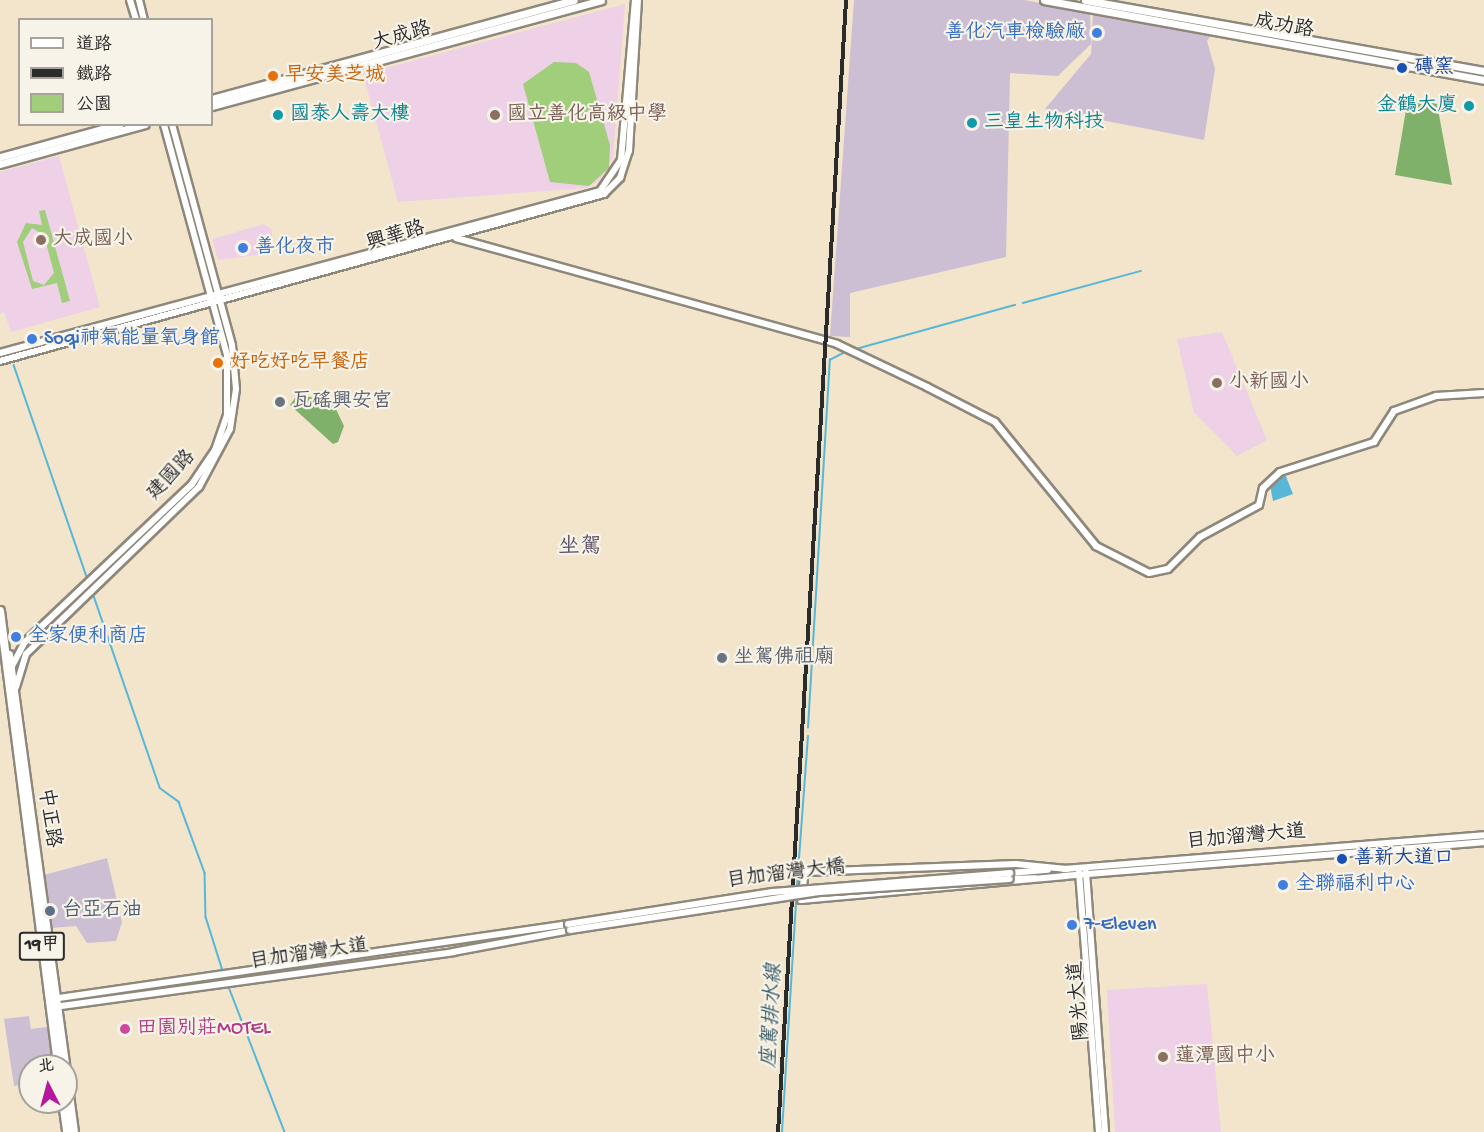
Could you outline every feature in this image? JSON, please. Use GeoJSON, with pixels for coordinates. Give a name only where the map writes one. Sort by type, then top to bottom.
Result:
{"type":"FeatureCollection","features":[{"type":"Feature","properties":{"kind":"main road","name":"大成路"},"geometry":{"type":"LineString","coordinates":[[213,99],[573,0]]}},
{"type":"Feature","properties":{"kind":"main road","name":"大成路"},"geometry":{"type":"LineString","coordinates":[[213,106],[601,0]]}},
{"type":"Feature","properties":{"kind":"main road","name":"成功路"},"geometry":{"type":"LineString","coordinates":[[1044,0],[1484,80]]}},
{"type":"Feature","properties":{"kind":"main road","name":"成功路"},"geometry":{"type":"LineString","coordinates":[[1085,0],[1484,71]]}},
{"type":"Feature","properties":{"kind":"main road"},"geometry":{"type":"LineString","coordinates":[[0,157],[113,126]]}},
{"type":"Feature","properties":{"kind":"main road"},"geometry":{"type":"LineString","coordinates":[[0,164],[138,126]]}},
{"type":"Feature","properties":{"kind":"main road","name":"中正路"},"geometry":{"type":"LineString","coordinates":[[0,611],[54,1003]]}},
{"type":"Feature","properties":{"kind":"main road","name":"中正路"},"geometry":{"type":"LineString","coordinates":[[5,642],[12,664],[12,692]]}},
{"type":"Feature","properties":{"kind":"main road","name":"19甲"},"geometry":{"type":"LineString","coordinates":[[54,1003],[57,1054]]}},
{"type":"Feature","properties":{"kind":"main road","name":"19甲"},"geometry":{"type":"LineString","coordinates":[[54,1003],[63,1054]]}},
{"type":"Feature","properties":{"kind":"main road"},"geometry":{"type":"LineString","coordinates":[[65,1114],[67,1132]]}},
{"type":"Feature","properties":{"kind":"main road"},"geometry":{"type":"LineString","coordinates":[[72,1114],[74,1132]]}},
{"type":"Feature","properties":{"kind":"street"},"geometry":{"type":"LineString","coordinates":[[130,0],[135,18]]}},
{"type":"Feature","properties":{"kind":"street"},"geometry":{"type":"LineString","coordinates":[[139,0],[144,18]]}},
{"type":"Feature","properties":{"kind":"street","name":"興華路"},"geometry":{"type":"LineString","coordinates":[[0,352],[456,238],[595,199],[617,183],[629,151],[636,0]]}},
{"type":"Feature","properties":{"kind":"street","name":"興華路"},"geometry":{"type":"LineString","coordinates":[[0,361],[600,191],[621,160],[636,0]]}},
{"type":"Feature","properties":{"kind":"street","name":"建國路"},"geometry":{"type":"LineString","coordinates":[[12,664],[19,648],[192,484],[215,450],[227,415],[230,374],[216,298],[165,126]]}},
{"type":"Feature","properties":{"kind":"street","name":"建國路"},"geometry":{"type":"LineString","coordinates":[[12,692],[26,654],[199,487],[222,453],[233,417],[236,381],[173,126]]}},
{"type":"Feature","properties":{"kind":"street"},"geometry":{"type":"LineString","coordinates":[[456,238],[837,344],[917,382],[995,422],[1098,549],[1149,573],[1168,569],[1200,537],[1259,505],[1263,488],[1280,472],[1374,442],[1394,411],[1436,396],[1484,393]]}},
{"type":"Feature","properties":{"kind":"street","name":"目加溜灣大道"},"geometry":{"type":"LineString","coordinates":[[1010,876],[1082,867],[1484,835]]}},
{"type":"Feature","properties":{"kind":"street","name":"目加溜灣大道"},"geometry":{"type":"LineString","coordinates":[[1010,876],[1083,875],[1484,842]]}},
{"type":"Feature","properties":{"kind":"street"},"geometry":{"type":"LineString","coordinates":[[1066,876],[801,900],[804,872],[1016,864],[1067,869]]}},
{"type":"Feature","properties":{"kind":"street","name":"陽光大道"},"geometry":{"type":"LineString","coordinates":[[1082,867],[1105,1132]]}},
{"type":"Feature","properties":{"kind":"street","name":"陽光大道"},"geometry":{"type":"LineString","coordinates":[[1083,875],[1099,1132]]}},
{"type":"Feature","properties":{"kind":"street","name":"目加溜灣大橋"},"geometry":{"type":"LineString","coordinates":[[569,927],[819,892],[1010,876]]}},
{"type":"Feature","properties":{"kind":"street","name":"目加溜灣大道"},"geometry":{"type":"LineString","coordinates":[[54,1003],[227,975],[569,927]]}},
{"type":"Feature","properties":{"kind":"street","name":"目加溜灣大道"},"geometry":{"type":"LineString","coordinates":[[54,1003],[229,983],[569,927]]}},
{"type":"Feature","properties":{"kind":"shaded area"},"geometry":{"type":"Polygon","coordinates":[[[854,0],[1024,0],[1090,12],[1091,44],[1058,76],[1010,73],[1006,257],[850,293],[850,337],[830,336],[854,0]]]}},
{"type":"Feature","properties":{"kind":"shaded area","name":"國立善化高級中學"},"geometry":{"type":"Polygon","coordinates":[[[625,4],[613,157],[599,181],[586,188],[398,202],[363,74],[625,4]]]}},
{"type":"Feature","properties":{"kind":"shaded area"},"geometry":{"type":"Polygon","coordinates":[[[1093,13],[1211,35],[1207,41],[1215,69],[1204,140],[1045,109],[1091,54],[1093,13]]]}},
{"type":"Feature","properties":{"kind":"shaded area","name":"大成國小"},"geometry":{"type":"Polygon","coordinates":[[[59,156],[100,307],[11,332],[4,312],[0,314],[0,172],[59,156]]]}},
{"type":"Feature","properties":{"kind":"shaded area","name":"善化夜市"},"geometry":{"type":"Polygon","coordinates":[[[264,224],[272,230],[272,253],[218,260],[212,239],[264,224]]]}},
{"type":"Feature","properties":{"kind":"shaded area","name":"小新國小"},"geometry":{"type":"Polygon","coordinates":[[[1222,332],[1267,440],[1237,456],[1194,413],[1177,339],[1222,332]]]}},
{"type":"Feature","properties":{"kind":"shaded area"},"geometry":{"type":"Polygon","coordinates":[[[107,858],[122,922],[116,941],[87,943],[76,926],[51,928],[44,875],[107,858]]]}},
{"type":"Feature","properties":{"kind":"shaded area","name":"蓮潭國中小"},"geometry":{"type":"Polygon","coordinates":[[[1207,984],[1221,1132],[1115,1132],[1107,990],[1207,984]]]}},
{"type":"Feature","properties":{"kind":"shaded area"},"geometry":{"type":"Polygon","coordinates":[[[29,1016],[31,1029],[47,1027],[51,1054],[18,1054],[18,1085],[14,1086],[4,1019],[29,1016]]]}},
{"type":"Feature","properties":{"kind":"green space"},"geometry":{"type":"Polygon","coordinates":[[[554,62],[576,63],[589,72],[610,145],[609,168],[589,186],[550,182],[523,84],[554,62]]]}},
{"type":"Feature","properties":{"kind":"green space"},"geometry":{"type":"Polygon","coordinates":[[[1408,98],[1437,104],[1452,185],[1395,175],[1408,98]]]}},
{"type":"Feature","properties":{"kind":"green space"},"geometry":{"type":"Polygon","coordinates":[[[45,210],[70,301],[62,303],[57,283],[32,289],[17,242],[26,223],[42,225],[39,211],[45,210]],[[32,228],[23,242],[33,281],[44,285],[54,273],[44,235],[32,228]]]}},
{"type":"Feature","properties":{"kind":"green space"},"geometry":{"type":"Polygon","coordinates":[[[298,394],[333,403],[344,426],[338,442],[333,444],[290,405],[298,394]]]}},
{"type":"Feature","properties":{"kind":"water"},"geometry":{"type":"Polygon","coordinates":[[[1285,474],[1293,494],[1273,501],[1270,485],[1285,474]]]}},
{"type":"Feature","properties":{"kind":"waterway"},"geometry":{"type":"LineString","coordinates":[[1023,303],[1141,271]]}},
{"type":"Feature","properties":{"kind":"waterway"},"geometry":{"type":"LineString","coordinates":[[856,349],[1015,305]]}},
{"type":"Feature","properties":{"kind":"waterway"},"geometry":{"type":"LineString","coordinates":[[808,728],[830,360],[845,352]]}},
{"type":"Feature","properties":{"kind":"waterway"},"geometry":{"type":"LineString","coordinates":[[14,365],[88,580]]}},
{"type":"Feature","properties":{"kind":"waterway"},"geometry":{"type":"LineString","coordinates":[[93,593],[160,788],[179,802],[205,873],[206,917],[223,971]]}},
{"type":"Feature","properties":{"kind":"waterway"},"geometry":{"type":"LineString","coordinates":[[797,886],[808,736]]}},
{"type":"Feature","properties":{"kind":"waterway","name":"座駕排水線"},"geometry":{"type":"LineString","coordinates":[[782,1132],[796,902]]}},
{"type":"Feature","properties":{"kind":"waterway"},"geometry":{"type":"LineString","coordinates":[[229,987],[285,1132]]}},
{"type":"Feature","properties":{"kind":"railway"},"geometry":{"type":"LineString","coordinates":[[778,1132],[846,0]]}},
{"type":"Feature","properties":{"kind":"place","name":"善化汽車檢驗廠"},"geometry":{"type":"Point","coordinates":[1097,33]}},
{"type":"Feature","properties":{"kind":"place","name":"磚窯"},"geometry":{"type":"Point","coordinates":[1402,68]}},
{"type":"Feature","properties":{"kind":"place","name":"早安美芝城"},"geometry":{"type":"Point","coordinates":[273,76]}},
{"type":"Feature","properties":{"kind":"place","name":"金鶴大廈"},"geometry":{"type":"Point","coordinates":[1469,106]}},
{"type":"Feature","properties":{"kind":"place","name":"國泰人壽大樓"},"geometry":{"type":"Point","coordinates":[278,115]}},
{"type":"Feature","properties":{"kind":"place","name":"國立善化高級中學"},"geometry":{"type":"Point","coordinates":[495,115]}},
{"type":"Feature","properties":{"kind":"place","name":"三皇生物科技"},"geometry":{"type":"Point","coordinates":[972,123]}},
{"type":"Feature","properties":{"kind":"place","name":"大成國小"},"geometry":{"type":"Point","coordinates":[41,240]}},
{"type":"Feature","properties":{"kind":"place","name":"善化夜市"},"geometry":{"type":"Point","coordinates":[243,248]}},
{"type":"Feature","properties":{"kind":"place","name":"Soqi神氣能量氧身館"},"geometry":{"type":"Point","coordinates":[32,339]}},
{"type":"Feature","properties":{"kind":"place","name":"好吃好吃早餐店"},"geometry":{"type":"Point","coordinates":[218,363]}},
{"type":"Feature","properties":{"kind":"place","name":"小新國小"},"geometry":{"type":"Point","coordinates":[1217,383]}},
{"type":"Feature","properties":{"kind":"place","name":"瓦磘興安宮"},"geometry":{"type":"Point","coordinates":[280,402]}},
{"type":"Feature","properties":{"kind":"place","name":"全家便利商店"},"geometry":{"type":"Point","coordinates":[16,637]}},
{"type":"Feature","properties":{"kind":"place","name":"坐駕佛祖廟"},"geometry":{"type":"Point","coordinates":[722,658]}},
{"type":"Feature","properties":{"kind":"place","name":"善新大道口"},"geometry":{"type":"Point","coordinates":[1342,859]}},
{"type":"Feature","properties":{"kind":"place","name":"全聯福利中心"},"geometry":{"type":"Point","coordinates":[1283,885]}},
{"type":"Feature","properties":{"kind":"place","name":"台亞石油"},"geometry":{"type":"Point","coordinates":[50,911]}},
{"type":"Feature","properties":{"kind":"place","name":"7-Eleven"},"geometry":{"type":"Point","coordinates":[1072,925]}},
{"type":"Feature","properties":{"kind":"place","name":"田園別莊MOTEL"},"geometry":{"type":"Point","coordinates":[125,1029]}},
{"type":"Feature","properties":{"kind":"place","name":"蓮潭國中小"},"geometry":{"type":"Point","coordinates":[1163,1057]}},
{"type":"Feature","properties":{"kind":"district","name":"坐駕"},"geometry":{"type":"Point","coordinates":[580,549]}}]}
